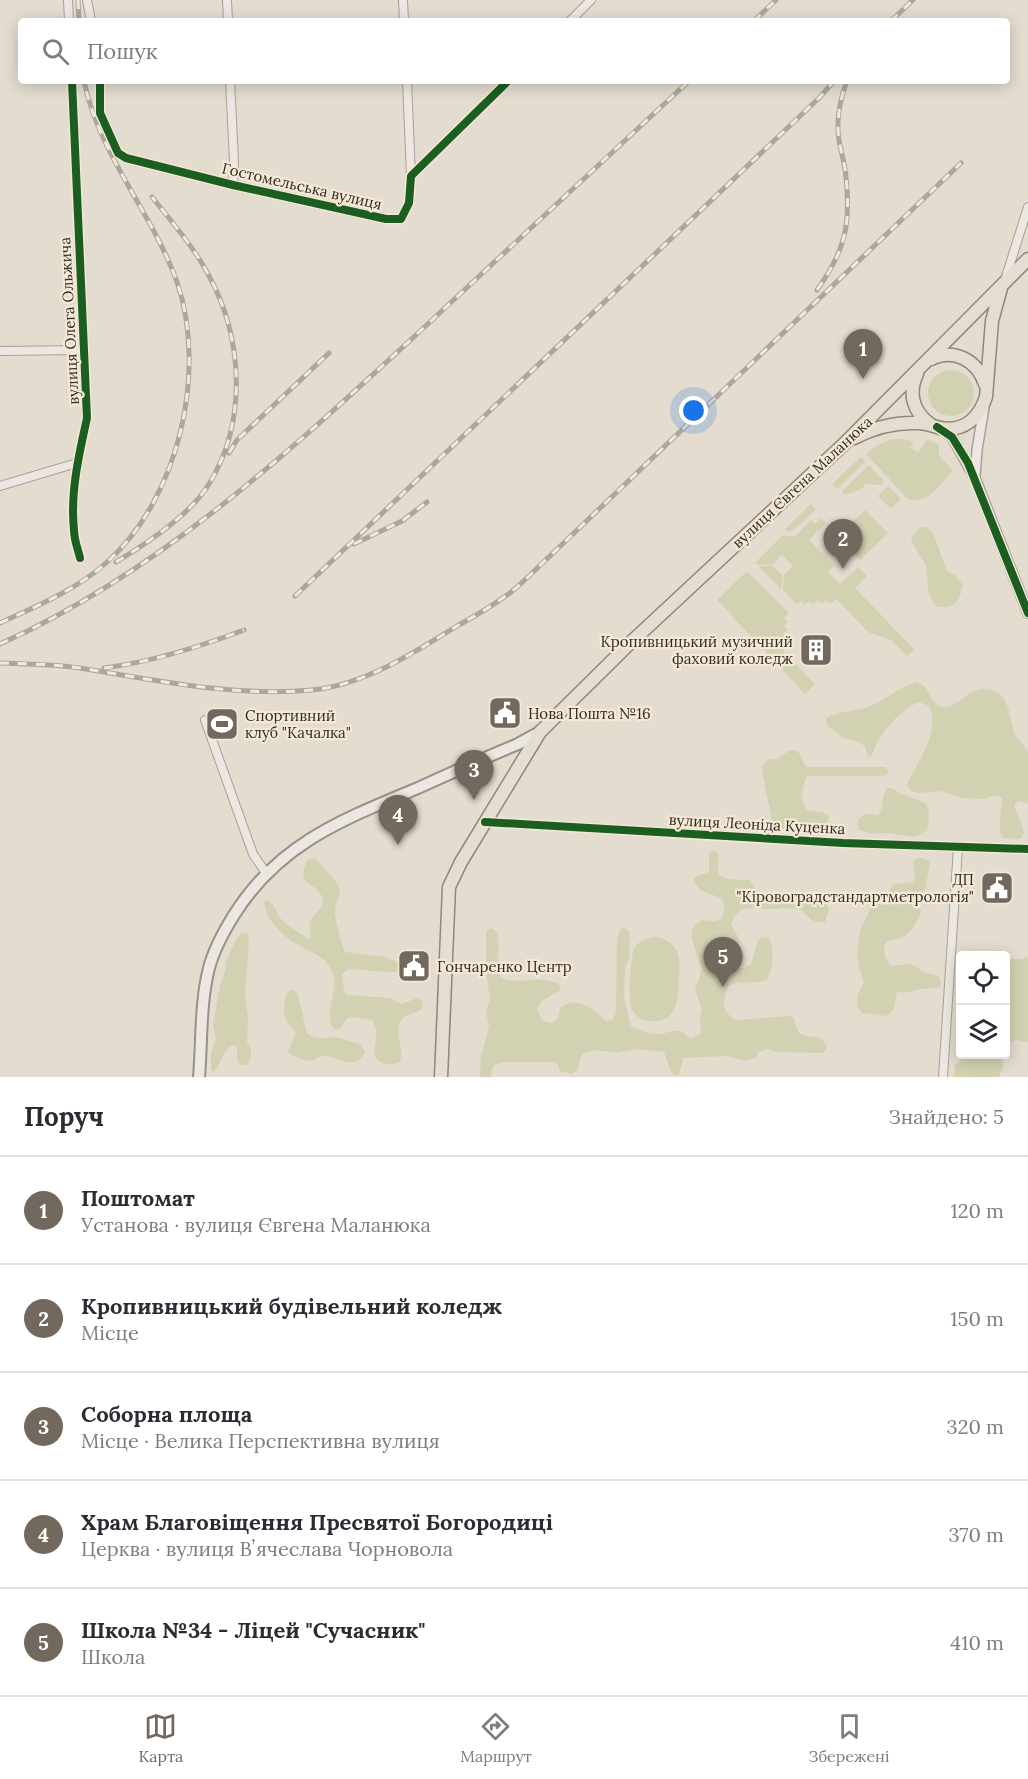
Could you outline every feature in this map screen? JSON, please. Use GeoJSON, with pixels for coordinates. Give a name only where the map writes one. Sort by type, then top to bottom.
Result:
{"type":"FeatureCollection","features":[{"type":"Feature","properties":{"kind":"main road"},"geometry":{"type":"LineString","coordinates":[[844,444],[886,424],[919,423],[954,428],[965,425],[975,418],[982,409],[986,397],[992,321],[999,294],[1004,282],[1028,259]]}},
{"type":"Feature","properties":{"kind":"main road","name":"вулиця Євгена Маланюка"},"geometry":{"type":"LineString","coordinates":[[441,1077],[449,887],[460,862],[540,732],[627,646],[844,444],[1004,282]]}},
{"type":"Feature","properties":{"kind":"main road"},"geometry":{"type":"LineString","coordinates":[[937,427],[919,414],[913,399],[913,382],[923,364],[942,355],[966,358],[982,375],[986,386],[986,397]]}},
{"type":"Feature","properties":{"kind":"main road"},"geometry":{"type":"LineString","coordinates":[[199,1077],[209,968],[229,923],[266,873],[298,847],[342,821],[518,744],[540,732]]}},
{"type":"Feature","properties":{"kind":"street"},"geometry":{"type":"LineString","coordinates":[[68,0],[69,18]]}},
{"type":"Feature","properties":{"kind":"street"},"geometry":{"type":"LineString","coordinates":[[87,0],[90,18]]}},
{"type":"Feature","properties":{"kind":"street"},"geometry":{"type":"LineString","coordinates":[[227,0],[228,18]]}},
{"type":"Feature","properties":{"kind":"street"},"geometry":{"type":"LineString","coordinates":[[403,0],[404,18]]}},
{"type":"Feature","properties":{"kind":"street"},"geometry":{"type":"LineString","coordinates":[[573,18],[591,0]]}},
{"type":"Feature","properties":{"kind":"street","name":"вулиця Олега Ольжича"},"geometry":{"type":"LineString","coordinates":[[72,84],[87,418],[77,463],[74,495],[74,531],[80,558]]}},
{"type":"Feature","properties":{"kind":"street","name":"Гостомельська вулиця"},"geometry":{"type":"LineString","coordinates":[[100,84],[100,113],[118,153],[126,158],[233,185],[386,219],[401,219],[409,203],[411,176]]}},
{"type":"Feature","properties":{"kind":"street"},"geometry":{"type":"LineString","coordinates":[[230,84],[233,185]]}},
{"type":"Feature","properties":{"kind":"street"},"geometry":{"type":"LineString","coordinates":[[407,84],[411,176]]}},
{"type":"Feature","properties":{"kind":"street"},"geometry":{"type":"LineString","coordinates":[[411,176],[505,84]]}},
{"type":"Feature","properties":{"kind":"street","name":"вулиця Євгена Маланюка"},"geometry":{"type":"LineString","coordinates":[[1004,282],[1028,207]]}},
{"type":"Feature","properties":{"kind":"street","name":"вулиця Олега Ольжича"},"geometry":{"type":"LineString","coordinates":[[0,351],[83,350]]}},
{"type":"Feature","properties":{"kind":"street"},"geometry":{"type":"LineString","coordinates":[[975,478],[977,444],[986,397]]}},
{"type":"Feature","properties":{"kind":"street"},"geometry":{"type":"LineString","coordinates":[[937,427],[952,437],[975,478],[1028,613]]}},
{"type":"Feature","properties":{"kind":"street"},"geometry":{"type":"LineString","coordinates":[[0,486],[77,463]]}},
{"type":"Feature","properties":{"kind":"street"},"geometry":{"type":"LineString","coordinates":[[205,720],[253,854],[266,873]]}},
{"type":"Feature","properties":{"kind":"street","name":"вулиця Леоніда Куценка"},"geometry":{"type":"LineString","coordinates":[[485,822],[843,843],[1028,849]]}},
{"type":"Feature","properties":{"kind":"street"},"geometry":{"type":"LineString","coordinates":[[943,1077],[958,847]]}},
{"type":"Feature","properties":{"kind":"green space"},"geometry":{"type":"Polygon","coordinates":[[[951,370],[967,377],[974,393],[967,409],[951,416],[935,409],[928,393],[935,377],[951,370]]]}},
{"type":"Feature","properties":{"kind":"green space"},"geometry":{"type":"Polygon","coordinates":[[[892,439],[914,442],[910,447],[918,453],[927,439],[939,445],[939,455],[953,470],[927,496],[915,500],[908,499],[866,454],[876,446],[892,439]]]}},
{"type":"Feature","properties":{"kind":"green space"},"geometry":{"type":"Polygon","coordinates":[[[861,457],[865,462],[837,489],[832,484],[861,457]]]}},
{"type":"Feature","properties":{"kind":"green space"},"geometry":{"type":"Polygon","coordinates":[[[869,465],[884,481],[881,485],[866,484],[860,490],[845,495],[842,491],[869,465]]]}},
{"type":"Feature","properties":{"kind":"green space"},"geometry":{"type":"Polygon","coordinates":[[[888,486],[901,499],[891,509],[878,496],[888,486]]]}},
{"type":"Feature","properties":{"kind":"green space"},"geometry":{"type":"Polygon","coordinates":[[[811,504],[816,509],[796,528],[788,532],[785,529],[811,504]]]}},
{"type":"Feature","properties":{"kind":"green space"},"geometry":{"type":"Polygon","coordinates":[[[865,510],[888,533],[860,560],[837,537],[865,510]]]}},
{"type":"Feature","properties":{"kind":"green space"},"geometry":{"type":"Polygon","coordinates":[[[821,518],[826,523],[809,540],[834,565],[828,572],[840,584],[858,567],[867,576],[855,588],[914,649],[907,656],[891,640],[868,632],[836,599],[830,604],[826,600],[822,604],[818,600],[813,604],[809,601],[805,605],[801,601],[797,605],[783,590],[784,575],[793,566],[782,555],[773,564],[758,565],[755,563],[783,535],[794,537],[811,520],[815,524],[821,518]]]}},
{"type":"Feature","properties":{"kind":"green space"},"geometry":{"type":"Polygon","coordinates":[[[920,527],[927,527],[933,533],[947,571],[955,575],[963,585],[958,600],[953,605],[938,607],[931,599],[926,565],[911,541],[914,533],[920,527]]]}},
{"type":"Feature","properties":{"kind":"green space"},"geometry":{"type":"Polygon","coordinates":[[[772,565],[783,576],[781,589],[759,567],[772,565]]]}},
{"type":"Feature","properties":{"kind":"green space"},"geometry":{"type":"Polygon","coordinates":[[[747,571],[789,613],[784,618],[788,621],[784,626],[788,630],[783,634],[787,638],[783,642],[787,646],[783,651],[815,684],[805,694],[718,601],[747,571]]]}},
{"type":"Feature","properties":{"kind":"green space"},"geometry":{"type":"Polygon","coordinates":[[[916,682],[925,687],[935,703],[944,707],[953,705],[972,692],[984,689],[1000,694],[1004,699],[1015,734],[1028,753],[1028,804],[1021,801],[1014,804],[1024,833],[1020,839],[1003,838],[1000,823],[1002,799],[998,795],[982,799],[961,798],[941,791],[919,793],[911,791],[907,785],[930,737],[932,716],[929,706],[919,702],[904,711],[890,724],[872,756],[868,758],[865,746],[854,740],[845,739],[827,726],[826,718],[868,707],[916,682]]]}},
{"type":"Feature","properties":{"kind":"green space"},"geometry":{"type":"Polygon","coordinates":[[[790,750],[798,751],[806,767],[885,767],[889,771],[888,774],[882,776],[807,776],[802,794],[804,806],[807,810],[823,812],[829,816],[827,822],[815,829],[787,829],[773,825],[762,766],[769,759],[777,759],[790,750]]]}},
{"type":"Feature","properties":{"kind":"green space"},"geometry":{"type":"Polygon","coordinates":[[[887,788],[925,803],[929,812],[927,830],[915,837],[889,833],[872,834],[859,830],[857,825],[859,818],[866,814],[878,815],[887,788]]]}},
{"type":"Feature","properties":{"kind":"green space"},"geometry":{"type":"Polygon","coordinates":[[[712,850],[719,853],[718,872],[720,875],[727,879],[750,880],[757,894],[785,893],[794,898],[806,900],[819,898],[825,901],[829,909],[825,922],[813,920],[800,909],[747,908],[738,912],[731,924],[739,942],[733,958],[735,964],[738,968],[744,968],[751,964],[758,940],[763,937],[769,938],[771,943],[772,964],[768,979],[728,986],[723,1006],[736,1020],[790,1016],[794,1018],[801,1034],[820,1038],[825,1043],[827,1048],[823,1053],[777,1052],[767,1049],[759,1052],[755,1058],[746,1061],[726,1056],[683,1058],[679,1075],[675,1076],[671,1072],[664,1052],[638,1049],[617,1053],[595,1050],[583,1054],[578,1069],[572,1074],[560,1071],[554,1062],[506,1062],[494,1065],[491,1072],[492,1077],[480,1077],[481,1057],[489,1026],[486,1012],[490,999],[486,971],[486,932],[491,928],[497,932],[498,967],[501,978],[516,981],[547,980],[561,986],[559,991],[542,1001],[537,1010],[543,1021],[552,1023],[558,1018],[560,1008],[573,1003],[590,1008],[606,1021],[612,1020],[616,1013],[617,939],[620,929],[625,928],[630,933],[629,958],[625,967],[624,997],[631,1026],[656,1034],[680,1031],[691,1039],[701,1033],[702,1010],[695,990],[702,970],[692,939],[692,931],[695,925],[702,920],[721,919],[725,910],[722,899],[701,890],[695,884],[694,879],[697,876],[709,872],[709,853],[712,850]]]}},
{"type":"Feature","properties":{"kind":"green space"},"geometry":{"type":"Polygon","coordinates":[[[314,858],[337,883],[340,891],[335,913],[345,952],[385,957],[401,964],[401,971],[394,972],[348,969],[342,975],[344,992],[348,995],[390,998],[402,1004],[417,998],[422,1001],[422,1009],[404,1017],[400,1022],[398,1033],[400,1062],[385,1064],[376,1058],[374,1050],[376,1029],[372,1020],[352,1017],[346,1019],[342,1027],[337,1030],[333,1028],[330,1022],[334,984],[331,969],[322,958],[283,934],[272,922],[265,909],[264,902],[267,900],[281,919],[309,939],[311,937],[310,922],[323,904],[319,892],[303,876],[307,861],[314,858]]]}},
{"type":"Feature","properties":{"kind":"green space"},"geometry":{"type":"Polygon","coordinates":[[[916,858],[930,862],[925,890],[915,897],[921,910],[920,914],[915,925],[906,935],[886,942],[885,953],[891,966],[909,964],[916,966],[923,972],[939,976],[941,985],[938,988],[897,991],[894,1009],[887,1016],[862,1013],[857,1006],[858,995],[864,982],[857,952],[860,930],[871,903],[887,905],[886,895],[894,884],[913,882],[915,877],[913,862],[916,858]]]}},
{"type":"Feature","properties":{"kind":"green space"},"geometry":{"type":"Polygon","coordinates":[[[242,933],[248,934],[249,938],[245,998],[248,1016],[247,1043],[251,1049],[251,1057],[247,1065],[239,1065],[237,1047],[233,1045],[227,1050],[214,1072],[211,1071],[211,1053],[216,1037],[213,1026],[220,985],[226,969],[225,964],[235,941],[242,933]]]}},
{"type":"Feature","properties":{"kind":"green space"},"geometry":{"type":"Polygon","coordinates":[[[655,937],[669,942],[677,952],[678,994],[675,1008],[667,1018],[660,1021],[648,1021],[638,1017],[632,1010],[631,968],[635,947],[642,941],[655,937]]]}},
{"type":"Feature","properties":{"kind":"green space"},"geometry":{"type":"Polygon","coordinates":[[[1028,957],[1028,1042],[1017,1040],[1010,1042],[1010,959],[1028,957]]]}},
{"type":"Feature","properties":{"kind":"green space"},"geometry":{"type":"Polygon","coordinates":[[[292,989],[298,994],[307,1034],[317,1038],[336,1037],[360,1044],[365,1053],[360,1059],[355,1062],[344,1062],[324,1056],[311,1061],[298,1058],[288,1052],[296,1032],[286,1019],[284,1004],[287,992],[292,989]]]}},
{"type":"Feature","properties":{"kind":"green space"},"geometry":{"type":"Polygon","coordinates":[[[961,1059],[1002,1059],[1003,1067],[999,1077],[954,1077],[955,1066],[961,1059]]]}},
{"type":"Feature","properties":{"kind":"railway"},"geometry":{"type":"LineString","coordinates":[[78,0],[79,18]]}},
{"type":"Feature","properties":{"kind":"railway"},"geometry":{"type":"LineString","coordinates":[[757,18],[776,0]]}},
{"type":"Feature","properties":{"kind":"railway"},"geometry":{"type":"LineString","coordinates":[[894,18],[913,0]]}},
{"type":"Feature","properties":{"kind":"railway"},"geometry":{"type":"LineString","coordinates":[[0,623],[56,597],[82,581],[106,563],[131,537],[152,505],[168,470],[180,433],[187,394],[189,355],[186,318],[177,282],[154,231],[101,134],[85,84]]}},
{"type":"Feature","properties":{"kind":"railway"},"geometry":{"type":"LineString","coordinates":[[0,644],[59,615],[115,582],[221,506],[321,422],[686,84]]}},
{"type":"Feature","properties":{"kind":"railway"},"geometry":{"type":"LineString","coordinates":[[295,596],[831,84]]}},
{"type":"Feature","properties":{"kind":"railway"},"geometry":{"type":"LineString","coordinates":[[817,290],[840,250],[846,224],[848,209],[846,177],[839,140],[838,118],[846,84]]}},
{"type":"Feature","properties":{"kind":"railway"},"geometry":{"type":"LineString","coordinates":[[0,663],[75,667],[227,690],[284,692],[331,687],[351,682],[388,666],[424,647],[505,597],[521,583],[961,163]]}},
{"type":"Feature","properties":{"kind":"railway"},"geometry":{"type":"LineString","coordinates":[[116,562],[167,528],[201,495],[222,459],[235,406],[234,352],[220,299],[196,254],[152,197]]}},
{"type":"Feature","properties":{"kind":"railway"},"geometry":{"type":"LineString","coordinates":[[229,453],[237,440],[329,353]]}},
{"type":"Feature","properties":{"kind":"railway"},"geometry":{"type":"LineString","coordinates":[[354,544],[402,521],[427,502]]}},
{"type":"Feature","properties":{"kind":"railway"},"geometry":{"type":"LineString","coordinates":[[104,668],[175,653],[244,630]]}},
{"type":"Feature","properties":{"kind":"cycle path"},"geometry":{"type":"LineString","coordinates":[[72,84],[87,418],[78,460],[73,502],[74,534],[80,558]]}},
{"type":"Feature","properties":{"kind":"cycle path"},"geometry":{"type":"LineString","coordinates":[[100,84],[100,113],[118,153],[126,158],[233,185],[386,219],[401,219],[409,203],[411,176],[505,84]]}},
{"type":"Feature","properties":{"kind":"cycle path"},"geometry":{"type":"LineString","coordinates":[[937,427],[952,437],[968,463],[1028,613]]}},
{"type":"Feature","properties":{"kind":"cycle path"},"geometry":{"type":"LineString","coordinates":[[485,822],[843,843],[1028,849]]}},
{"type":"Feature","properties":{"kind":"place","name":"Поштомат"},"geometry":{"type":"Point","coordinates":[863,379]}},
{"type":"Feature","properties":{"kind":"place","name":"Кропивницький будівельний коледж"},"geometry":{"type":"Point","coordinates":[843,569]}},
{"type":"Feature","properties":{"kind":"place","name":"Кропивницький музичний фаховий коледж"},"geometry":{"type":"Point","coordinates":[816,650]}},
{"type":"Feature","properties":{"kind":"place","name":"Нова Пошта №16"},"geometry":{"type":"Point","coordinates":[505,713]}},
{"type":"Feature","properties":{"kind":"place","name":"Спортивний клуб \"Качалка\""},"geometry":{"type":"Point","coordinates":[222,724]}},
{"type":"Feature","properties":{"kind":"place","name":"Соборна площа"},"geometry":{"type":"Point","coordinates":[474,800]}},
{"type":"Feature","properties":{"kind":"place","name":"Храм Благовіщення Пресвятої Богородиці"},"geometry":{"type":"Point","coordinates":[398,845]}},
{"type":"Feature","properties":{"kind":"place","name":"ДП \"Кіровоградстандартметрологія\""},"geometry":{"type":"Point","coordinates":[997,888]}},
{"type":"Feature","properties":{"kind":"place","name":"Гончаренко Центр"},"geometry":{"type":"Point","coordinates":[414,966]}},
{"type":"Feature","properties":{"kind":"place","name":"Школа №34 - Ліцей \"Сучасник\""},"geometry":{"type":"Point","coordinates":[723,987]}}]}
